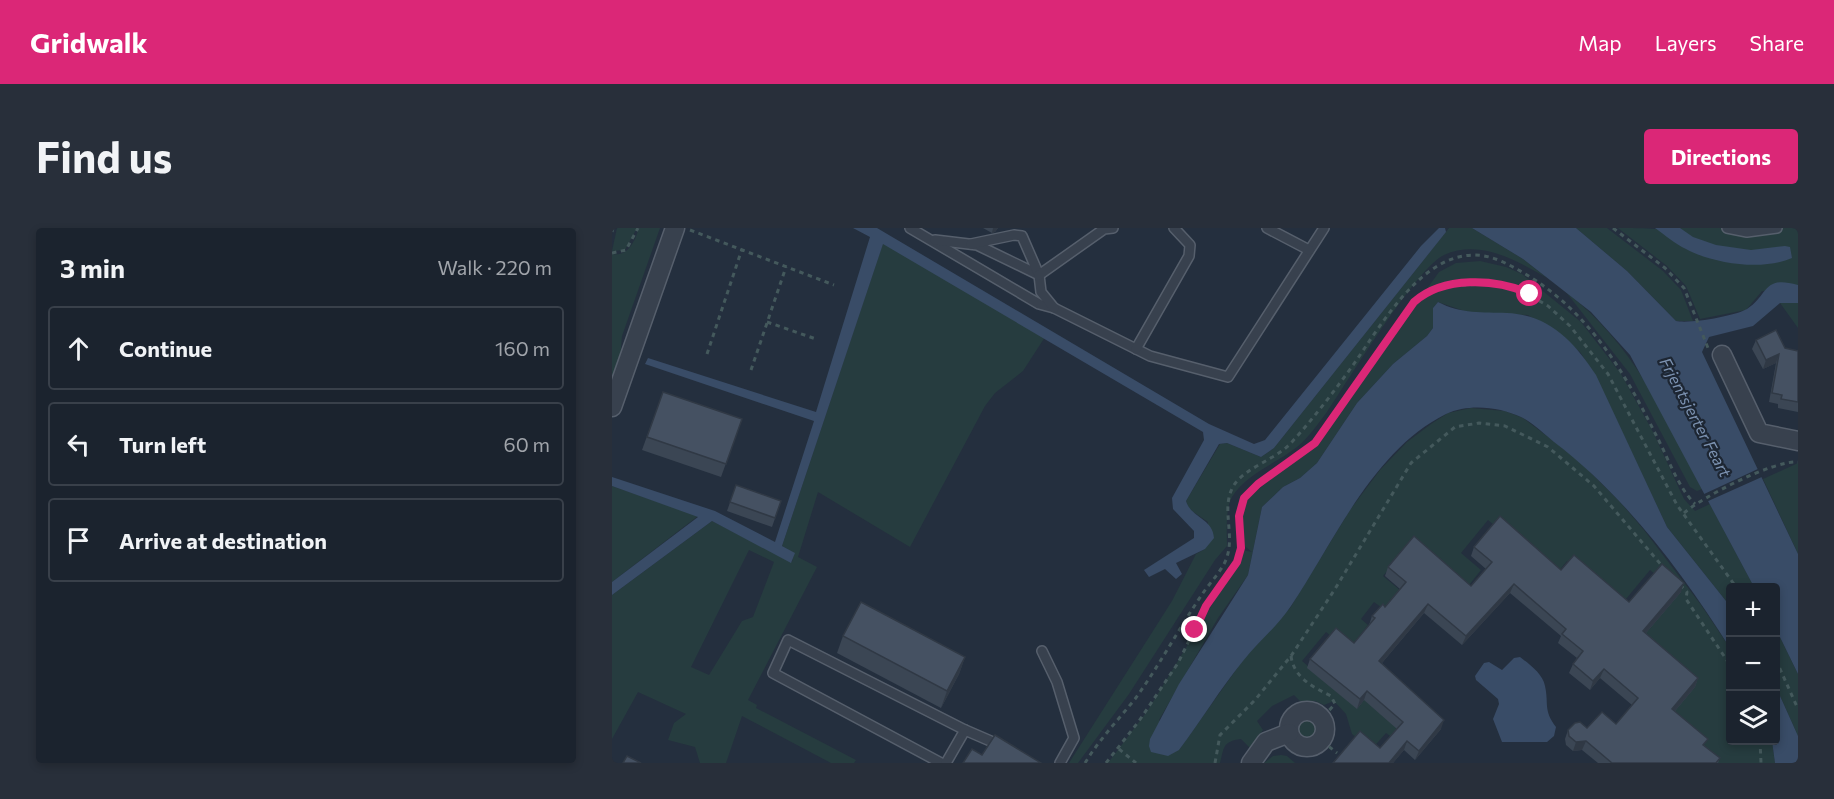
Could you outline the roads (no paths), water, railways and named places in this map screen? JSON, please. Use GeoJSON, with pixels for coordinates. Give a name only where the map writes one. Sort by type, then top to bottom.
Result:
{"type":"FeatureCollection","features":[{"type":"Feature","properties":{"kind":"street"},"geometry":{"type":"LineString","coordinates":[[612,407],[675,228]]}},
{"type":"Feature","properties":{"kind":"street"},"geometry":{"type":"LineString","coordinates":[[1722,355],[1759,433],[1798,441]]}},
{"type":"Feature","properties":{"kind":"street"},"geometry":{"type":"LineString","coordinates":[[1312,711],[1322,718],[1326,730],[1322,741],[1309,747],[1302,746],[1292,739],[1289,733],[1291,721],[1299,712],[1312,711]]}},
{"type":"Feature","properties":{"kind":"street"},"geometry":{"type":"LineString","coordinates":[[1251,763],[1266,742],[1289,733]]}},
{"type":"Feature","properties":{"kind":"lane"},"geometry":{"type":"LineString","coordinates":[[910,228],[1039,304],[1054,308],[1165,361],[1228,377],[1324,228]]}},
{"type":"Feature","properties":{"kind":"lane"},"geometry":{"type":"LineString","coordinates":[[1039,275],[1104,228],[1113,228]]}},
{"type":"Feature","properties":{"kind":"lane"},"geometry":{"type":"LineString","coordinates":[[1136,349],[1189,256],[1190,245],[1174,228]]}},
{"type":"Feature","properties":{"kind":"lane"},"geometry":{"type":"LineString","coordinates":[[1267,228],[1310,250]]}},
{"type":"Feature","properties":{"kind":"lane"},"geometry":{"type":"LineString","coordinates":[[1727,228],[1747,232],[1778,228]]}},
{"type":"Feature","properties":{"kind":"lane"},"geometry":{"type":"LineString","coordinates":[[971,244],[1021,232],[1039,275],[1041,292],[1054,308]]}},
{"type":"Feature","properties":{"kind":"lane"},"geometry":{"type":"LineString","coordinates":[[929,239],[971,244],[988,249],[1039,275]]}},
{"type":"Feature","properties":{"kind":"lane"},"geometry":{"type":"LineString","coordinates":[[941,763],[773,673],[788,640],[965,730],[1012,750]]}},
{"type":"Feature","properties":{"kind":"lane"},"geometry":{"type":"LineString","coordinates":[[1042,651],[1057,682],[1074,738],[1060,763]]}},
{"type":"Feature","properties":{"kind":"lane"},"geometry":{"type":"LineString","coordinates":[[946,763],[965,730]]}},
{"type":"Feature","properties":{"kind":"water"},"geometry":{"type":"Polygon","coordinates":[[[853,228],[877,228],[1209,424],[1254,444],[1265,440],[1421,246],[1439,228],[1445,228],[1446,232],[1274,448],[1261,457],[1227,443],[1219,444],[1186,501],[1192,511],[1210,526],[1214,538],[1205,549],[1176,563],[1182,574],[1176,579],[1165,569],[1149,577],[1144,570],[1194,538],[1194,531],[1173,509],[1172,498],[1204,440],[1203,432],[883,244],[782,546],[795,553],[791,563],[712,521],[612,595],[612,582],[698,517],[612,486],[612,477],[715,511],[775,542],[814,421],[645,364],[648,358],[816,412],[870,237],[853,228]]]}},
{"type":"Feature","properties":{"kind":"water","name":"Frjentsjerter Feart"},"geometry":{"type":"Polygon","coordinates":[[[1472,228],[1576,228],[1627,271],[1676,321],[1723,317],[1747,309],[1772,285],[1786,283],[1798,285],[1798,303],[1780,303],[1753,326],[1709,337],[1702,352],[1798,554],[1798,674],[1780,637],[1780,583],[1752,583],[1630,355],[1591,312],[1523,259],[1472,228]]]}},
{"type":"Feature","properties":{"kind":"water"},"geometry":{"type":"Polygon","coordinates":[[[1655,228],[1680,228],[1693,237],[1716,245],[1751,250],[1790,247],[1792,258],[1780,262],[1753,265],[1710,259],[1686,249],[1655,228]]]}},
{"type":"Feature","properties":{"kind":"water"},"geometry":{"type":"Polygon","coordinates":[[[1438,302],[1464,310],[1522,315],[1548,325],[1570,341],[1596,375],[1667,527],[1726,601],[1726,642],[1693,592],[1651,537],[1605,486],[1580,463],[1521,417],[1494,409],[1464,408],[1446,414],[1420,430],[1397,450],[1357,500],[1286,614],[1249,654],[1179,750],[1168,756],[1151,752],[1150,739],[1179,684],[1248,575],[1262,507],[1283,487],[1300,478],[1317,463],[1357,403],[1393,364],[1427,336],[1433,328],[1433,308],[1438,302]]]}},
{"type":"Feature","properties":{"kind":"water"},"geometry":{"type":"Polygon","coordinates":[[[1520,657],[1542,677],[1544,682],[1548,711],[1556,727],[1554,736],[1547,742],[1502,742],[1493,719],[1499,704],[1498,699],[1476,680],[1475,676],[1484,663],[1489,662],[1502,670],[1514,658],[1520,657]]]}},
{"type":"Feature","properties":{"kind":"water"},"geometry":{"type":"Polygon","coordinates":[[[1780,696],[1798,736],[1798,763],[1775,763],[1773,745],[1780,745],[1780,696]]]}}]}
